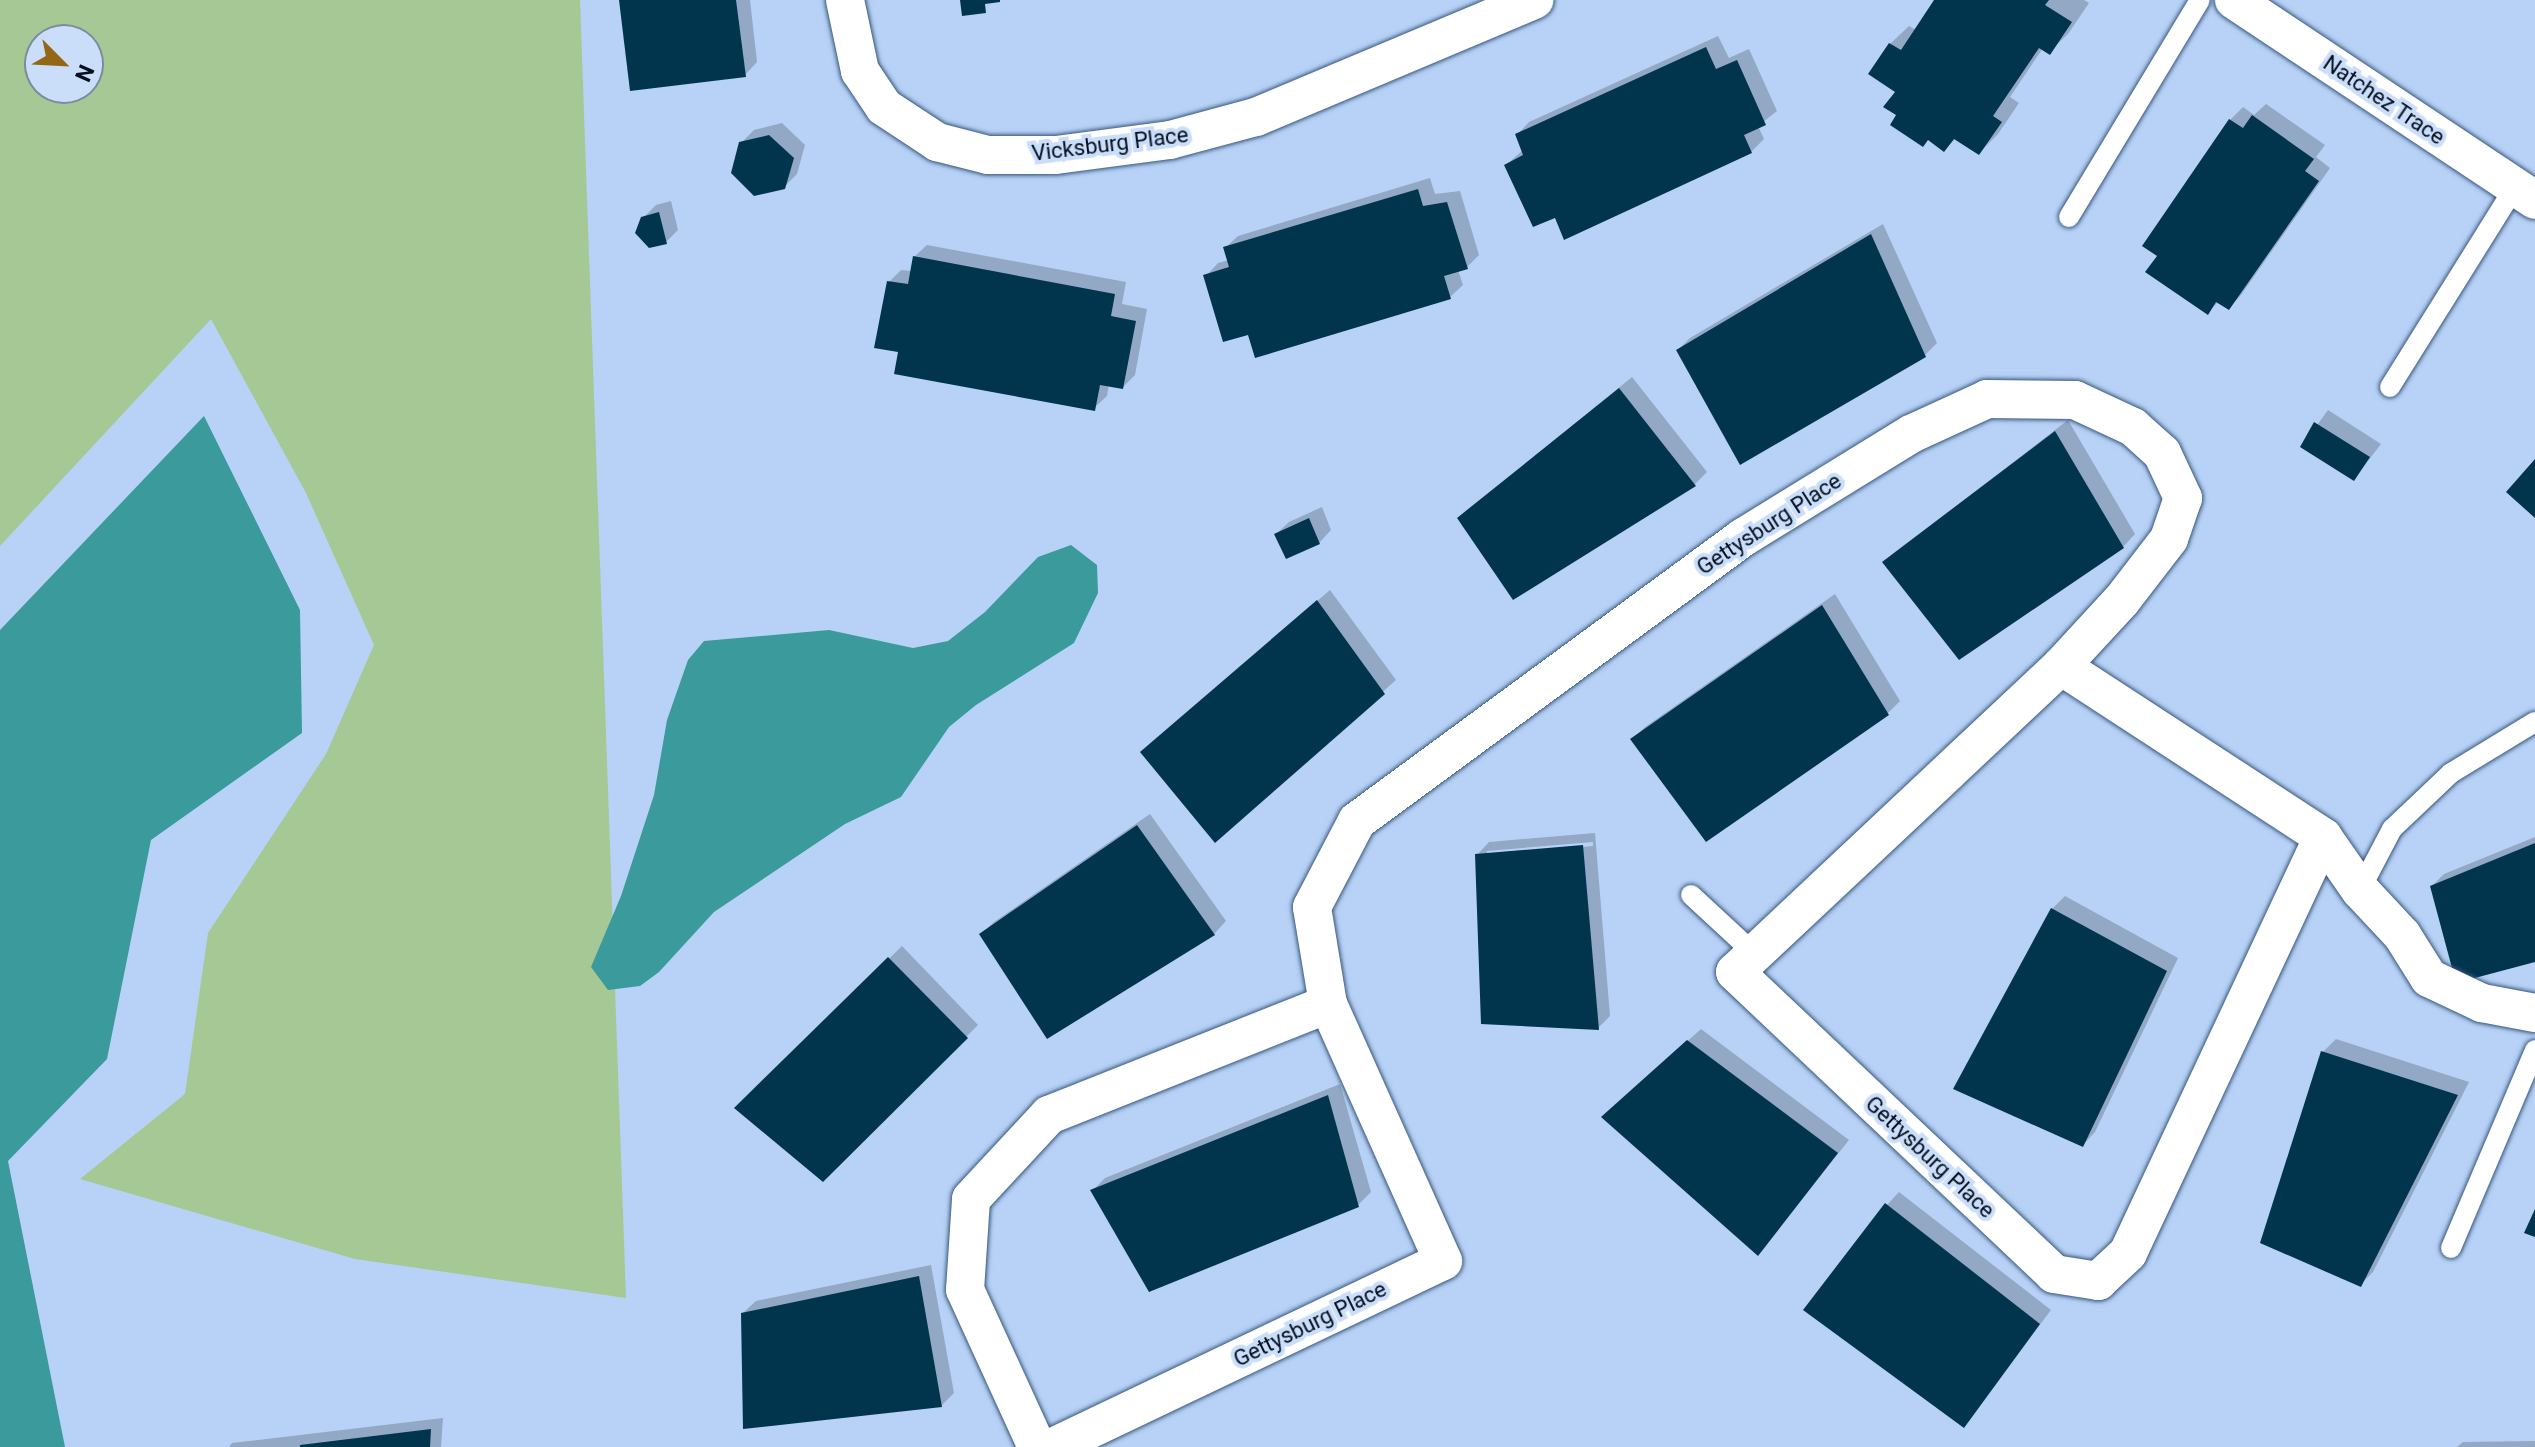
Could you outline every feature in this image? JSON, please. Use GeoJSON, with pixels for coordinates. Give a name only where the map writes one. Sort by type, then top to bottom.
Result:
{"type":"FeatureCollection","features":[{"type":"Feature","properties":{"kind":"street","name":"Vicksburg Place"},"geometry":{"type":"LineString","coordinates":[[845,0],[860,71],[884,107],[937,142],[988,155],[1056,155],[1170,140],[1256,117],[1534,0]]}},
{"type":"Feature","properties":{"kind":"street","name":"Natchez Trace"},"geometry":{"type":"LineString","coordinates":[[2234,0],[2525,193]]}},
{"type":"Feature","properties":{"kind":"street","name":"Gettysburg Place"},"geometry":{"type":"LineString","coordinates":[[1053,1447],[1443,1261],[1328,1004],[1312,907],[1357,821],[1742,538],[1911,434],[1987,399],[2075,400],[2133,427],[2162,453],[2183,498],[2169,539],[2122,600],[2061,666],[1735,972],[2054,1274],[2098,1281],[2128,1253],[2323,837]]}},
{"type":"Feature","properties":{"kind":"street"},"geometry":{"type":"LineString","coordinates":[[2061,666],[2323,837],[2360,890],[2402,935],[2429,978],[2482,1003],[2535,1013]]}},
{"type":"Feature","properties":{"kind":"street"},"geometry":{"type":"LineString","coordinates":[[1037,1447],[965,1290],[971,1199],[1049,1115],[1328,1004]]}},
{"type":"Feature","properties":{"kind":"lane"},"geometry":{"type":"LineString","coordinates":[[2069,217],[2200,0]]}},
{"type":"Feature","properties":{"kind":"lane"},"geometry":{"type":"LineString","coordinates":[[2390,387],[2525,193]]}},
{"type":"Feature","properties":{"kind":"lane"},"geometry":{"type":"LineString","coordinates":[[2360,890],[2392,829],[2451,773],[2535,722]]}},
{"type":"Feature","properties":{"kind":"lane"},"geometry":{"type":"LineString","coordinates":[[1691,895],[1755,954]]}},
{"type":"Feature","properties":{"kind":"lane"},"geometry":{"type":"LineString","coordinates":[[2451,1248],[2535,1050]]}},
{"type":"Feature","properties":{"kind":"shaded area"},"geometry":{"type":"Polygon","coordinates":[[[0,0],[580,0],[626,1298],[355,1259],[80,1179],[185,1094],[208,933],[326,754],[374,645],[306,493],[211,319],[0,546],[0,0]]]}},
{"type":"Feature","properties":{"kind":"shaded area"},"geometry":{"type":"Polygon","coordinates":[[[204,416],[300,610],[302,733],[151,840],[107,1059],[8,1161],[65,1447],[0,1447],[0,630],[204,416]]]}},
{"type":"Feature","properties":{"kind":"shaded area"},"geometry":{"type":"Polygon","coordinates":[[[1071,545],[1097,565],[1098,593],[1074,643],[976,705],[949,727],[901,797],[845,824],[714,912],[659,972],[640,986],[608,990],[591,967],[621,896],[654,795],[667,720],[688,660],[704,641],[829,630],[913,648],[948,641],[985,612],[1038,557],[1071,545]]]}},
{"type":"Feature","properties":{"kind":"building"},"geometry":{"type":"Polygon","coordinates":[[[619,0],[736,0],[746,77],[630,91],[619,0]]]}},
{"type":"Feature","properties":{"kind":"building"},"geometry":{"type":"Polygon","coordinates":[[[960,0],[1000,2],[985,4],[986,13],[962,16],[960,0]]]}},
{"type":"Feature","properties":{"kind":"building"},"geometry":{"type":"Polygon","coordinates":[[[1934,0],[2049,0],[2045,5],[2072,22],[2050,55],[2039,48],[1993,116],[2002,122],[1979,155],[1954,139],[1944,152],[1928,140],[1923,147],[1890,125],[1896,115],[1883,107],[1895,92],[1868,74],[1889,43],[1901,50],[1934,0]]]}},
{"type":"Feature","properties":{"kind":"building"},"geometry":{"type":"Polygon","coordinates":[[[1706,47],[1716,69],[1737,60],[1766,125],[1744,135],[1752,153],[1564,240],[1555,218],[1533,227],[1504,165],[1523,155],[1515,134],[1706,47]]]}},
{"type":"Feature","properties":{"kind":"building"},"geometry":{"type":"Polygon","coordinates":[[[2252,115],[2314,159],[2305,171],[2319,181],[2229,310],[2216,302],[2208,315],[2145,272],[2157,256],[2142,246],[2229,119],[2243,128],[2252,115]]]}},
{"type":"Feature","properties":{"kind":"building"},"geometry":{"type":"Polygon","coordinates":[[[769,135],[794,158],[785,189],[754,196],[731,173],[739,142],[769,135]]]}},
{"type":"Feature","properties":{"kind":"building"},"geometry":{"type":"Polygon","coordinates":[[[1418,189],[1423,206],[1447,202],[1468,269],[1444,276],[1451,299],[1255,358],[1248,335],[1223,342],[1203,275],[1229,267],[1223,247],[1418,189]]]}},
{"type":"Feature","properties":{"kind":"building"},"geometry":{"type":"Polygon","coordinates":[[[659,212],[667,244],[649,248],[635,233],[641,217],[659,212]]]}},
{"type":"Feature","properties":{"kind":"building"},"geometry":{"type":"Polygon","coordinates":[[[1871,234],[1926,357],[1740,465],[1676,350],[1871,234]]]}},
{"type":"Feature","properties":{"kind":"building"},"geometry":{"type":"Polygon","coordinates":[[[913,256],[1115,294],[1111,316],[1136,321],[1123,389],[1100,385],[1095,411],[894,374],[898,352],[874,348],[887,281],[908,284],[913,256]]]}},
{"type":"Feature","properties":{"kind":"building"},"geometry":{"type":"Polygon","coordinates":[[[1619,388],[1696,486],[1513,600],[1457,518],[1619,388]]]}},
{"type":"Feature","properties":{"kind":"building"},"geometry":{"type":"Polygon","coordinates":[[[2314,422],[2370,457],[2354,481],[2300,447],[2314,422]]]}},
{"type":"Feature","properties":{"kind":"building"},"geometry":{"type":"Polygon","coordinates":[[[2055,431],[2124,548],[1959,660],[1882,562],[2055,431]]]}},
{"type":"Feature","properties":{"kind":"building"},"geometry":{"type":"Polygon","coordinates":[[[2535,459],[2535,518],[2506,492],[2535,459]]]}},
{"type":"Feature","properties":{"kind":"building"},"geometry":{"type":"Polygon","coordinates":[[[1309,518],[1320,544],[1286,559],[1274,534],[1309,518]]]}},
{"type":"Feature","properties":{"kind":"building"},"geometry":{"type":"Polygon","coordinates":[[[1317,600],[1385,694],[1215,843],[1140,752],[1317,600]]]}},
{"type":"Feature","properties":{"kind":"building"},"geometry":{"type":"Polygon","coordinates":[[[1822,605],[1889,715],[1706,842],[1630,739],[1822,605]]]}},
{"type":"Feature","properties":{"kind":"building"},"geometry":{"type":"Polygon","coordinates":[[[1137,825],[1215,935],[1047,1039],[979,934],[1137,825]]]}},
{"type":"Feature","properties":{"kind":"building"},"geometry":{"type":"Polygon","coordinates":[[[2535,843],[2535,962],[2456,983],[2430,886],[2535,843]]]}},
{"type":"Feature","properties":{"kind":"building"},"geometry":{"type":"Polygon","coordinates":[[[1583,845],[1599,1030],[1481,1024],[1475,854],[1583,845]]]}},
{"type":"Feature","properties":{"kind":"building"},"geometry":{"type":"Polygon","coordinates":[[[2051,908],[2167,971],[2083,1147],[1953,1089],[2051,908]]]}},
{"type":"Feature","properties":{"kind":"building"},"geometry":{"type":"Polygon","coordinates":[[[888,957],[968,1038],[823,1182],[734,1108],[888,957]]]}},
{"type":"Feature","properties":{"kind":"building"},"geometry":{"type":"Polygon","coordinates":[[[1687,1040],[1838,1153],[1758,1256],[1601,1117],[1687,1040]]]}},
{"type":"Feature","properties":{"kind":"building"},"geometry":{"type":"Polygon","coordinates":[[[2321,1051],[2458,1095],[2361,1287],[2260,1243],[2321,1051]]]}},
{"type":"Feature","properties":{"kind":"building"},"geometry":{"type":"Polygon","coordinates":[[[1328,1095],[1359,1207],[1149,1292],[1090,1190],[1328,1095]]]}},
{"type":"Feature","properties":{"kind":"building"},"geometry":{"type":"Polygon","coordinates":[[[1885,1203],[2040,1324],[1964,1428],[1803,1310],[1885,1203]]]}},
{"type":"Feature","properties":{"kind":"building"},"geometry":{"type":"Polygon","coordinates":[[[2535,1209],[2535,1237],[2524,1233],[2535,1209]]]}},
{"type":"Feature","properties":{"kind":"building"},"geometry":{"type":"Polygon","coordinates":[[[919,1276],[942,1407],[743,1429],[741,1313],[919,1276]]]}},
{"type":"Feature","properties":{"kind":"building"},"geometry":{"type":"Polygon","coordinates":[[[431,1429],[430,1447],[300,1447],[300,1445],[431,1429]]]}}]}
